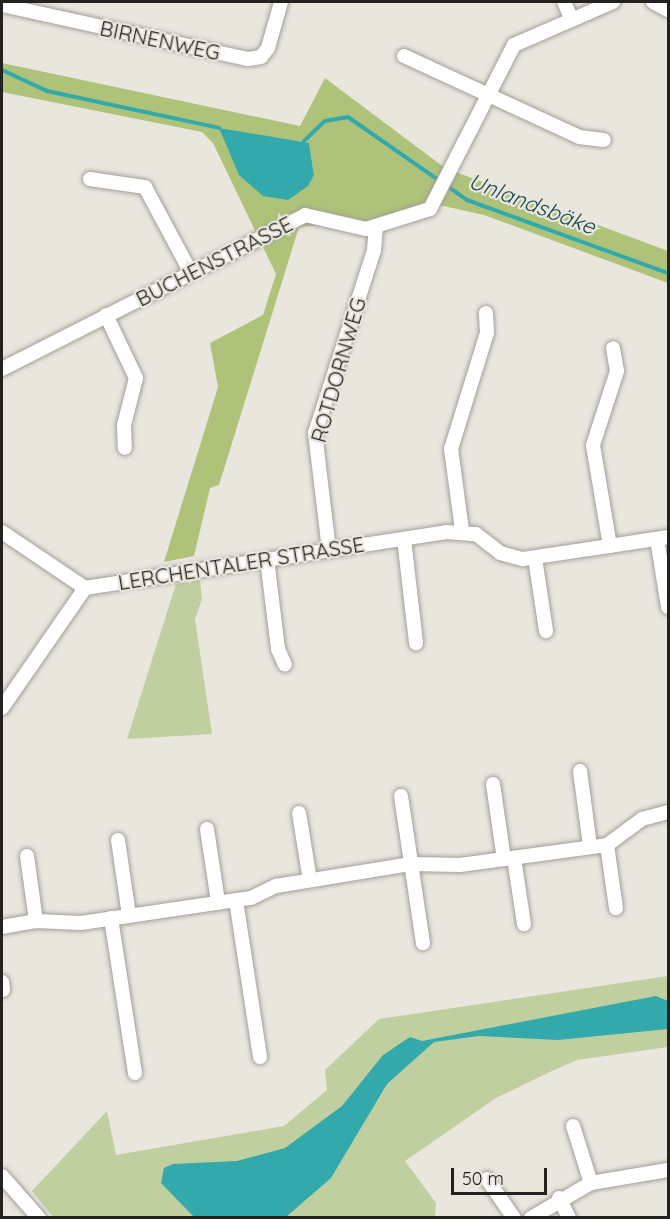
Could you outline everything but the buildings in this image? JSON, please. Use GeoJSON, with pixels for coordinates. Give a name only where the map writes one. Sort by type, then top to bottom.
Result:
{"type":"FeatureCollection","features":[{"type":"Feature","properties":{"kind":"street","name":"BIRNENWEG"},"geometry":{"type":"LineString","coordinates":[[2,5],[248,59],[261,57],[268,48],[281,2]]}},
{"type":"Feature","properties":{"kind":"street"},"geometry":{"type":"LineString","coordinates":[[564,2],[571,18]]}},
{"type":"Feature","properties":{"kind":"street","name":"BUCHENSTRASSE"},"geometry":{"type":"LineString","coordinates":[[2,369],[190,271],[304,215],[376,228],[430,210],[439,201],[514,45],[571,18],[613,2]]}},
{"type":"Feature","properties":{"kind":"street"},"geometry":{"type":"LineString","coordinates":[[653,2],[669,10]]}},
{"type":"Feature","properties":{"kind":"street"},"geometry":{"type":"LineString","coordinates":[[404,56],[579,137],[604,140]]}},
{"type":"Feature","properties":{"kind":"street"},"geometry":{"type":"LineString","coordinates":[[90,178],[146,187],[190,271]]}},
{"type":"Feature","properties":{"kind":"street","name":"ROTDORNWEG"},"geometry":{"type":"LineString","coordinates":[[329,550],[315,433],[376,228]]}},
{"type":"Feature","properties":{"kind":"street"},"geometry":{"type":"LineString","coordinates":[[486,313],[487,333],[451,449],[462,530],[511,559],[535,558],[663,538],[669,607]]}},
{"type":"Feature","properties":{"kind":"street"},"geometry":{"type":"LineString","coordinates":[[106,315],[136,378],[124,425],[125,448]]}},
{"type":"Feature","properties":{"kind":"street"},"geometry":{"type":"LineString","coordinates":[[610,546],[593,445],[617,371],[613,348]]}},
{"type":"Feature","properties":{"kind":"street","name":"LERCHENTALER STRASSE"},"geometry":{"type":"LineString","coordinates":[[85,588],[462,530]]}},
{"type":"Feature","properties":{"kind":"street"},"geometry":{"type":"LineString","coordinates":[[2,532],[85,588],[2,708]]}},
{"type":"Feature","properties":{"kind":"street"},"geometry":{"type":"LineString","coordinates":[[404,539],[416,643]]}},
{"type":"Feature","properties":{"kind":"street"},"geometry":{"type":"LineString","coordinates":[[535,558],[546,631]]}},
{"type":"Feature","properties":{"kind":"street"},"geometry":{"type":"LineString","coordinates":[[267,559],[278,649],[285,665]]}},
{"type":"Feature","properties":{"kind":"street"},"geometry":{"type":"LineString","coordinates":[[580,771],[590,846]]}},
{"type":"Feature","properties":{"kind":"street"},"geometry":{"type":"LineString","coordinates":[[493,784],[524,924]]}},
{"type":"Feature","properties":{"kind":"street"},"geometry":{"type":"LineString","coordinates":[[401,796],[423,943]]}},
{"type":"Feature","properties":{"kind":"street"},"geometry":{"type":"LineString","coordinates":[[2,927],[36,921],[111,918],[236,900],[310,880],[411,864],[509,859],[607,844],[642,819],[669,812]]}},
{"type":"Feature","properties":{"kind":"street"},"geometry":{"type":"LineString","coordinates":[[299,813],[310,880]]}},
{"type":"Feature","properties":{"kind":"street"},"geometry":{"type":"LineString","coordinates":[[207,829],[218,902]]}},
{"type":"Feature","properties":{"kind":"street"},"geometry":{"type":"LineString","coordinates":[[118,840],[129,915]]}},
{"type":"Feature","properties":{"kind":"street"},"geometry":{"type":"LineString","coordinates":[[607,844],[616,909]]}},
{"type":"Feature","properties":{"kind":"street"},"geometry":{"type":"LineString","coordinates":[[27,856],[36,921]]}},
{"type":"Feature","properties":{"kind":"street"},"geometry":{"type":"LineString","coordinates":[[236,900],[260,1057]]}},
{"type":"Feature","properties":{"kind":"street"},"geometry":{"type":"LineString","coordinates":[[111,918],[135,1073]]}},
{"type":"Feature","properties":{"kind":"street"},"geometry":{"type":"LineString","coordinates":[[573,1126],[591,1183]]}},
{"type":"Feature","properties":{"kind":"street"},"geometry":{"type":"LineString","coordinates":[[531,1218],[559,1198],[591,1183],[669,1170]]}},
{"type":"Feature","properties":{"kind":"street"},"geometry":{"type":"LineString","coordinates":[[2,1176],[39,1218]]}},
{"type":"Feature","properties":{"kind":"street"},"geometry":{"type":"LineString","coordinates":[[487,1179],[514,1218]]}},
{"type":"Feature","properties":{"kind":"street"},"geometry":{"type":"LineString","coordinates":[[559,1198],[569,1218]]}},
{"type":"Feature","properties":{"kind":"green space"},"geometry":{"type":"Polygon","coordinates":[[[2,63],[300,126],[325,78],[445,168],[668,251],[668,283],[484,215],[430,203],[368,221],[299,227],[219,485],[210,488],[194,556],[164,562],[218,387],[210,343],[263,315],[276,274],[213,143],[202,132],[2,92],[2,63]],[[219,129],[314,175],[309,143],[219,129]]]}},
{"type":"Feature","properties":{"kind":"green space"},"geometry":{"type":"Polygon","coordinates":[[[200,580],[202,599],[195,619],[212,734],[127,739],[176,584],[200,580]]]}},
{"type":"Feature","properties":{"kind":"green space"},"geometry":{"type":"Polygon","coordinates":[[[668,976],[668,1047],[577,1060],[496,1098],[405,1161],[436,1203],[435,1217],[53,1217],[32,1191],[107,1111],[116,1155],[284,1126],[327,1090],[325,1070],[379,1019],[668,976]]]}},
{"type":"Feature","properties":{"kind":"water"},"geometry":{"type":"Polygon","coordinates":[[[219,128],[309,143],[314,175],[308,186],[288,200],[263,196],[239,175],[219,128]]]}},
{"type":"Feature","properties":{"kind":"water"},"geometry":{"type":"Polygon","coordinates":[[[656,996],[668,1001],[668,1029],[558,1040],[479,1036],[434,1042],[387,1084],[331,1178],[286,1217],[194,1217],[161,1183],[164,1168],[173,1164],[237,1161],[285,1148],[342,1106],[383,1055],[410,1037],[422,1041],[656,996]]]}},
{"type":"Feature","properties":{"kind":"waterway","name":"Unlandsbäke"},"geometry":{"type":"LineString","coordinates":[[2,70],[47,91],[219,128]]}},
{"type":"Feature","properties":{"kind":"waterway","name":"Unlandsbäke"},"geometry":{"type":"LineString","coordinates":[[304,141],[325,121],[348,117],[467,200],[668,273]]}}]}
